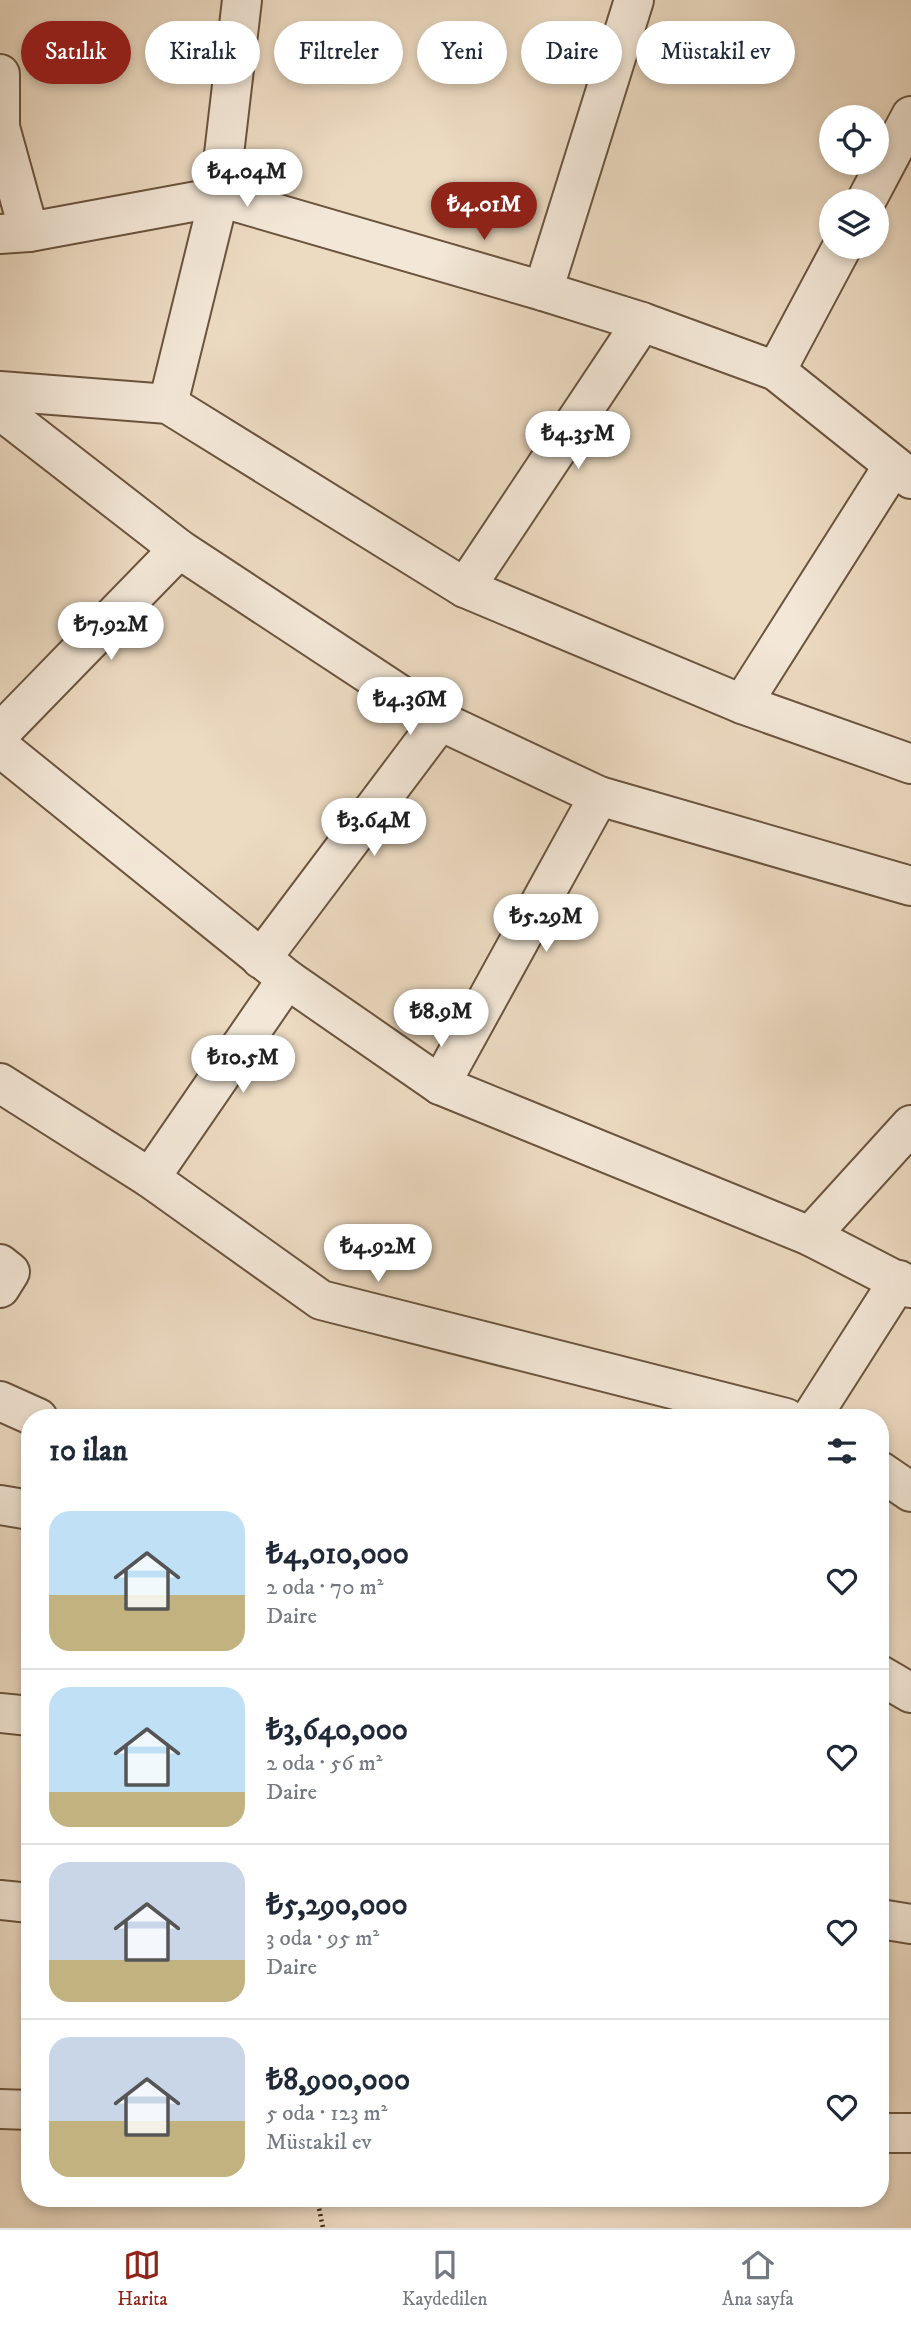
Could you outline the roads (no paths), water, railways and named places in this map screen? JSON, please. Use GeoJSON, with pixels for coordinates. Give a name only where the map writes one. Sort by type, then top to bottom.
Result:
{"type":"FeatureCollection","features":[{"type":"Feature","properties":{"kind":"street"},"geometry":{"type":"LineString","coordinates":[[168,404],[219,197],[242,0]]}},
{"type":"Feature","properties":{"kind":"street"},"geometry":{"type":"LineString","coordinates":[[543,291],[634,0]]}},
{"type":"Feature","properties":{"kind":"street"},"geometry":{"type":"LineString","coordinates":[[0,75],[0,127],[15,233],[219,197],[543,291],[642,322],[776,371],[902,472],[742,704]]}},
{"type":"Feature","properties":{"kind":"street"},"geometry":{"type":"LineString","coordinates":[[872,189],[911,116]]}},
{"type":"Feature","properties":{"kind":"street"},"geometry":{"type":"LineString","coordinates":[[776,371],[836,259]]}},
{"type":"Feature","properties":{"kind":"street"},"geometry":{"type":"LineString","coordinates":[[465,588],[642,322]]}},
{"type":"Feature","properties":{"kind":"street"},"geometry":{"type":"LineString","coordinates":[[0,391],[168,404],[465,588],[742,704],[911,764]]}},
{"type":"Feature","properties":{"kind":"street"},"geometry":{"type":"LineString","coordinates":[[0,410],[178,549],[440,720],[600,796],[911,886]]}},
{"type":"Feature","properties":{"kind":"street"},"geometry":{"type":"LineString","coordinates":[[0,733],[178,549]]}},
{"type":"Feature","properties":{"kind":"street"},"geometry":{"type":"LineString","coordinates":[[149,1178],[274,969],[440,720]]}},
{"type":"Feature","properties":{"kind":"street"},"geometry":{"type":"LineString","coordinates":[[0,747],[274,969],[440,1085],[810,1237],[905,1284],[817,1409]]}},
{"type":"Feature","properties":{"kind":"street"},"geometry":{"type":"LineString","coordinates":[[440,1085],[600,796]]}},
{"type":"Feature","properties":{"kind":"street"},"geometry":{"type":"LineString","coordinates":[[0,1083],[149,1178],[321,1300],[751,1409]]}},
{"type":"Feature","properties":{"kind":"street"},"geometry":{"type":"LineString","coordinates":[[810,1237],[911,1125]]}},
{"type":"Feature","properties":{"kind":"street"},"geometry":{"type":"LineString","coordinates":[[0,1264],[10,1272],[0,1288]]}},
{"type":"Feature","properties":{"kind":"street"},"geometry":{"type":"LineString","coordinates":[[0,1401],[21,1410]]}},
{"type":"Feature","properties":{"kind":"street"},"geometry":{"type":"LineString","coordinates":[[889,1477],[911,1492]]}},
{"type":"Feature","properties":{"kind":"street"},"geometry":{"type":"LineString","coordinates":[[0,1505],[21,1508]]}},
{"type":"Feature","properties":{"kind":"street"},"geometry":{"type":"LineString","coordinates":[[889,1680],[911,1693]]}},
{"type":"Feature","properties":{"kind":"street"},"geometry":{"type":"LineString","coordinates":[[0,1713],[21,1715]]}},
{"type":"Feature","properties":{"kind":"street"},"geometry":{"type":"LineString","coordinates":[[0,1900],[21,1902]]}},
{"type":"Feature","properties":{"kind":"street"},"geometry":{"type":"LineString","coordinates":[[889,1920],[911,1924]]}},
{"type":"Feature","properties":{"kind":"street"},"geometry":{"type":"LineString","coordinates":[[0,2109],[21,2110]]}},
{"type":"Feature","properties":{"kind":"street"},"geometry":{"type":"LineString","coordinates":[[889,2133],[911,2133]]}}]}
